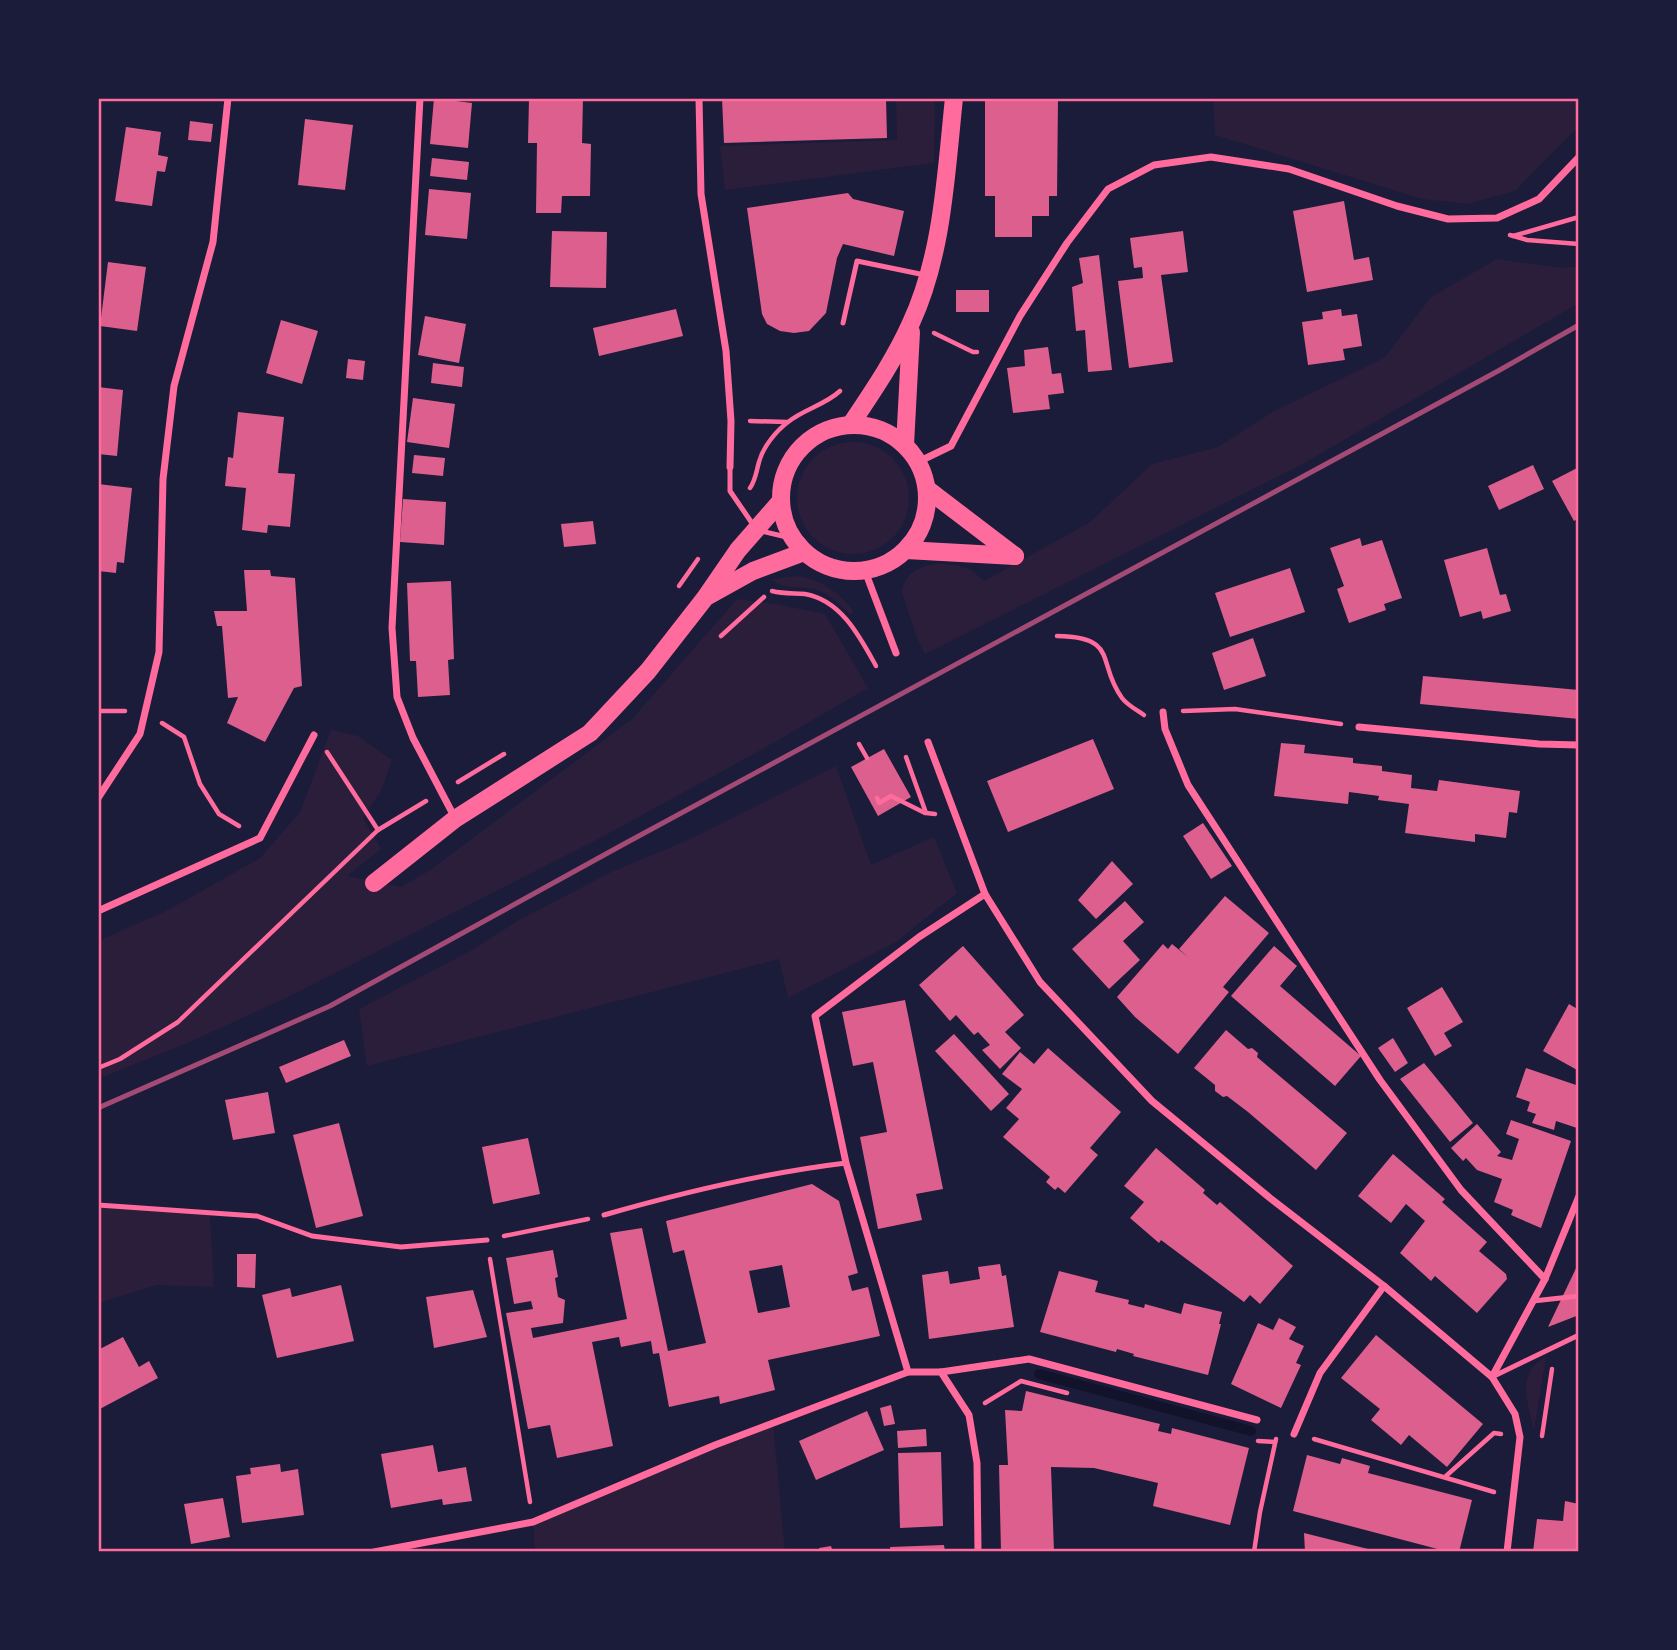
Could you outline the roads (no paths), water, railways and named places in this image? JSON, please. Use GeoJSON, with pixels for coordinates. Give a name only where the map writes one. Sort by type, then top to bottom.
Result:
{"type":"FeatureCollection","features":[{"type":"Feature","properties":{"kind":"main road"},"geometry":{"type":"LineString","coordinates":[[851,424],[883,378],[912,322],[928,276],[944,194],[954,98]]}},
{"type":"Feature","properties":{"kind":"main road"},"geometry":{"type":"LineString","coordinates":[[905,445],[912,322]]}},
{"type":"Feature","properties":{"kind":"main road"},"geometry":{"type":"LineString","coordinates":[[851,424],[871,426],[890,433],[905,445],[918,463],[927,489],[926,511],[919,532],[906,550],[887,564],[865,571],[843,571],[822,565],[804,552],[791,538],[783,521],[780,502],[782,478],[793,456],[809,438],[831,427],[851,424]]}},
{"type":"Feature","properties":{"kind":"main road"},"geometry":{"type":"LineString","coordinates":[[906,550],[1015,556],[927,489]]}},
{"type":"Feature","properties":{"kind":"main road"},"geometry":{"type":"LineString","coordinates":[[374,883],[455,819],[590,733],[648,671],[705,598],[738,550],[780,502]]}},
{"type":"Feature","properties":{"kind":"main road"},"geometry":{"type":"LineString","coordinates":[[705,598],[753,571],[804,552]]}},
{"type":"Feature","properties":{"kind":"street"},"geometry":{"type":"LineString","coordinates":[[98,797],[140,734],[159,652],[163,479],[174,386],[213,242],[228,98]]}},
{"type":"Feature","properties":{"kind":"street"},"geometry":{"type":"LineString","coordinates":[[420,98],[392,628],[397,697],[413,738],[455,819]]}},
{"type":"Feature","properties":{"kind":"street"},"geometry":{"type":"LineString","coordinates":[[699,98],[701,194],[726,351],[731,421],[730,467]]}},
{"type":"Feature","properties":{"kind":"street"},"geometry":{"type":"LineString","coordinates":[[918,463],[951,446],[1020,316],[1067,243],[1108,189],[1154,165],[1211,157],[1289,169],[1397,206],[1448,219],[1460,219],[1497,218],[1539,199],[1579,157]]}},
{"type":"Feature","properties":{"kind":"street"},"geometry":{"type":"LineString","coordinates":[[865,571],[896,653]]}},
{"type":"Feature","properties":{"kind":"street"},"geometry":{"type":"LineString","coordinates":[[1163,712],[1165,729],[1188,785],[1380,1080],[1461,1190],[1545,1279]]}},
{"type":"Feature","properties":{"kind":"street"},"geometry":{"type":"LineString","coordinates":[[1359,727],[1539,744],[1579,745]]}},
{"type":"Feature","properties":{"kind":"street"},"geometry":{"type":"LineString","coordinates":[[98,911],[260,838],[314,735]]}},
{"type":"Feature","properties":{"kind":"street"},"geometry":{"type":"LineString","coordinates":[[928,742],[985,894],[1040,982],[1152,1101],[1270,1198],[1384,1286],[1492,1377],[1515,1414],[1520,1437],[1507,1552]]}},
{"type":"Feature","properties":{"kind":"street"},"geometry":{"type":"LineString","coordinates":[[908,1372],[846,1163],[815,1016],[919,937],[985,894]]}},
{"type":"Feature","properties":{"kind":"street"},"geometry":{"type":"LineString","coordinates":[[1492,1377],[1545,1279],[1579,1198]]}},
{"type":"Feature","properties":{"kind":"street"},"geometry":{"type":"LineString","coordinates":[[1294,1434],[1320,1373],[1384,1286]]}},
{"type":"Feature","properties":{"kind":"street"},"geometry":{"type":"LineString","coordinates":[[374,1552],[533,1522],[715,1445],[908,1372],[941,1372],[1029,1359],[1257,1420]]}},
{"type":"Feature","properties":{"kind":"street"},"geometry":{"type":"LineString","coordinates":[[941,1372],[969,1415],[977,1463],[978,1552]]}},
{"type":"Feature","properties":{"kind":"lane"},"geometry":{"type":"LineString","coordinates":[[843,323],[857,261],[928,276]]}},
{"type":"Feature","properties":{"kind":"lane"},"geometry":{"type":"LineString","coordinates":[[730,467],[730,491],[757,530],[791,538]]}},
{"type":"Feature","properties":{"kind":"lane"},"geometry":{"type":"LineString","coordinates":[[604,1215],[702,1188],[786,1170],[846,1163]]}},
{"type":"Feature","properties":{"kind":"lane"},"geometry":{"type":"LineString","coordinates":[[98,1205],[257,1216],[312,1236],[401,1247],[487,1240]]}},
{"type":"Feature","properties":{"kind":"lane"},"geometry":{"type":"LineString","coordinates":[[1533,1301],[1579,1296]]}},
{"type":"Feature","properties":{"kind":"lane"},"geometry":{"type":"LineString","coordinates":[[1492,1377],[1579,1335]]}},
{"type":"Feature","properties":{"kind":"waterway"},"geometry":{"type":"LineString","coordinates":[[1039,1374],[1251,1431]]}},
{"type":"Feature","properties":{"kind":"railway"},"geometry":{"type":"LineString","coordinates":[[98,1108],[330,1006],[1579,325]]}}]}
